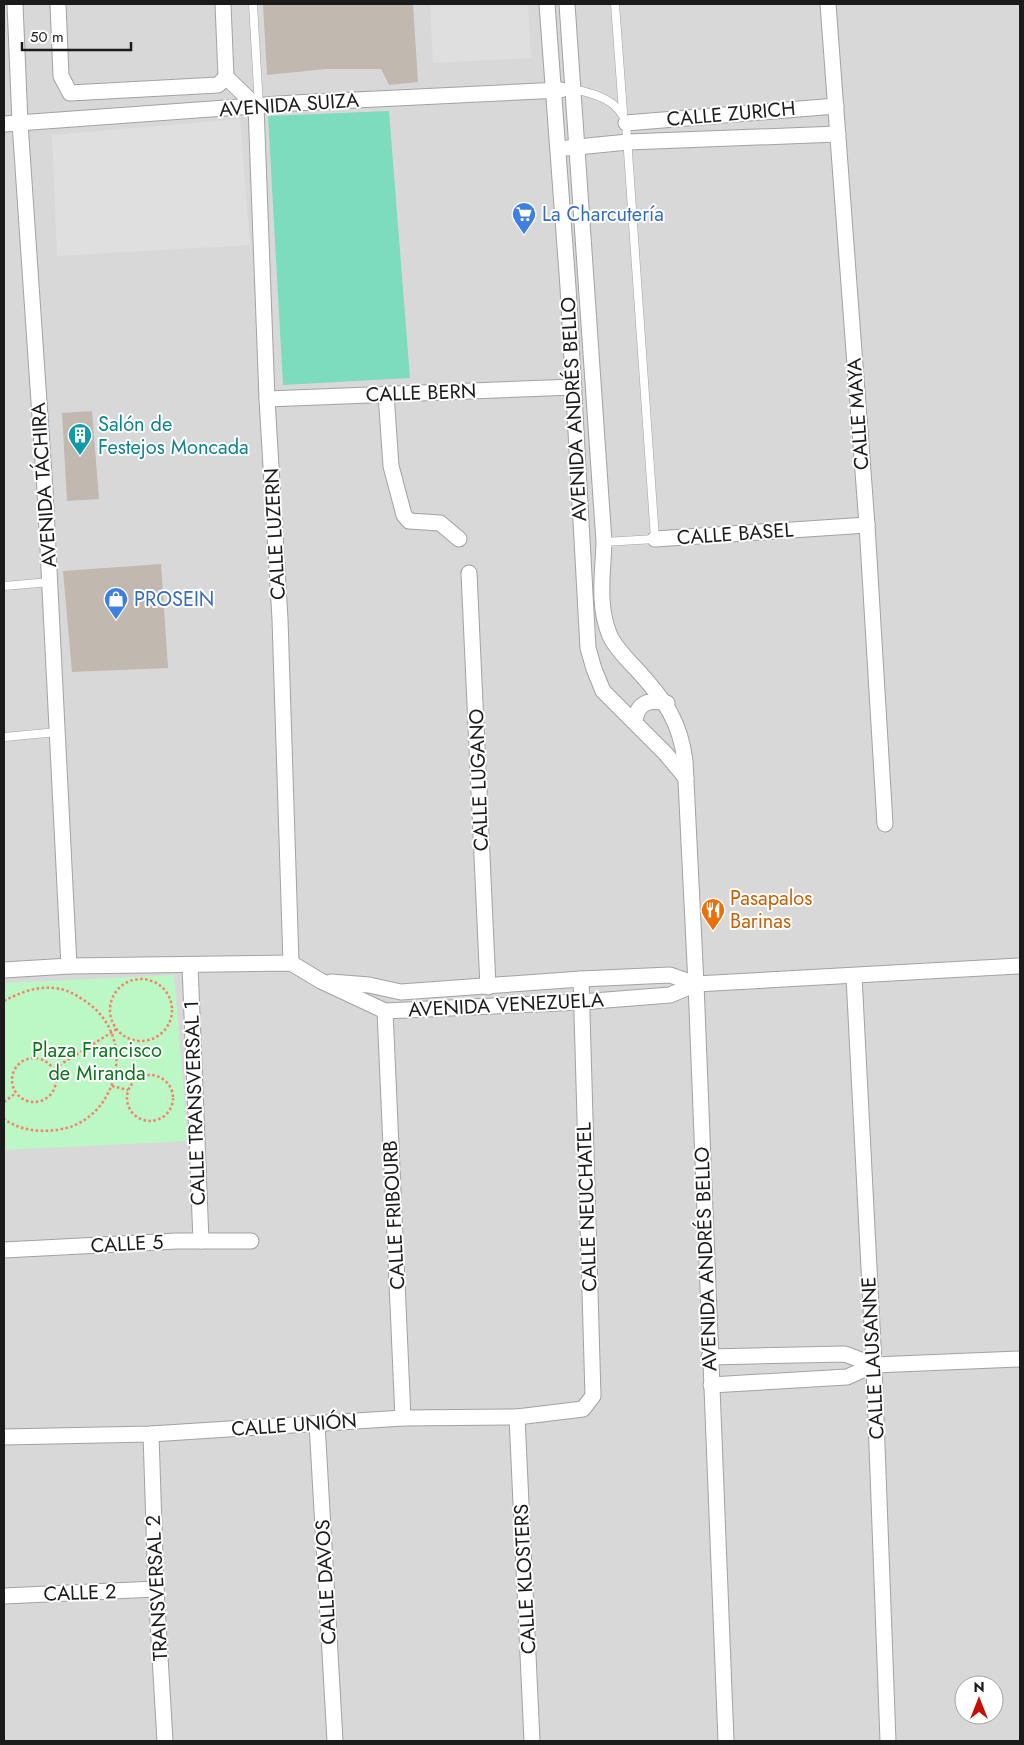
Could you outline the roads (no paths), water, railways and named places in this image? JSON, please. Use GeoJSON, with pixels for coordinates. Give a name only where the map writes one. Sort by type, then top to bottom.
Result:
{"type":"FeatureCollection","features":[{"type":"Feature","properties":{"kind":"street","name":"AVENIDA TÁCHIRA"},"geometry":{"type":"LineString","coordinates":[[15,4],[20,123],[50,582],[69,966]]}},
{"type":"Feature","properties":{"kind":"street"},"geometry":{"type":"LineString","coordinates":[[58,4],[61,76],[70,93],[218,84],[226,77]]}},
{"type":"Feature","properties":{"kind":"street"},"geometry":{"type":"LineString","coordinates":[[223,4],[226,77],[257,106]]}},
{"type":"Feature","properties":{"kind":"street","name":"AVENIDA ANDRÉS BELLO"},"geometry":{"type":"LineString","coordinates":[[547,4],[574,387],[588,648],[603,691],[650,737],[686,778]]}},
{"type":"Feature","properties":{"kind":"street","name":"AVENIDA ANDRÉS BELLO"},"geometry":{"type":"LineString","coordinates":[[567,4],[604,542],[601,586],[604,611],[610,635],[616,646],[666,703],[683,745],[696,984],[726,1741]]}},
{"type":"Feature","properties":{"kind":"street","name":"CALLE MAYA"},"geometry":{"type":"LineString","coordinates":[[828,4],[866,525],[885,824]]}},
{"type":"Feature","properties":{"kind":"street","name":"AVENIDA SUIZA"},"geometry":{"type":"LineString","coordinates":[[4,124],[257,106],[574,89]]}},
{"type":"Feature","properties":{"kind":"street","name":"CALLE LUZERN"},"geometry":{"type":"LineString","coordinates":[[257,106],[267,399],[280,619],[291,963]]}},
{"type":"Feature","properties":{"kind":"street","name":"CALLE ZURICH"},"geometry":{"type":"LineString","coordinates":[[624,117],[836,106]]}},
{"type":"Feature","properties":{"kind":"street","name":"CALLE ZURICH"},"geometry":{"type":"LineString","coordinates":[[557,150],[577,146],[628,142],[838,134]]}},
{"type":"Feature","properties":{"kind":"street","name":"CALLE BERN"},"geometry":{"type":"LineString","coordinates":[[267,399],[574,387]]}},
{"type":"Feature","properties":{"kind":"street"},"geometry":{"type":"LineString","coordinates":[[386,394],[390,466],[404,515],[409,521],[440,523],[459,539]]}},
{"type":"Feature","properties":{"kind":"street","name":"CALLE BASEL"},"geometry":{"type":"LineString","coordinates":[[655,539],[866,525]]}},
{"type":"Feature","properties":{"kind":"street","name":"CALLE LUGANO"},"geometry":{"type":"LineString","coordinates":[[469,573],[488,987]]}},
{"type":"Feature","properties":{"kind":"street"},"geometry":{"type":"LineString","coordinates":[[635,722],[638,709],[643,704],[653,701],[666,703]]}},
{"type":"Feature","properties":{"kind":"street"},"geometry":{"type":"LineString","coordinates":[[650,737],[665,735],[676,726]]}},
{"type":"Feature","properties":{"kind":"street"},"geometry":{"type":"LineString","coordinates":[[4,970],[69,966],[291,963]]}},
{"type":"Feature","properties":{"kind":"street","name":"AVENIDA VENEZUELA"},"geometry":{"type":"LineString","coordinates":[[291,963],[320,981],[384,1011],[581,1002],[670,995],[696,984],[1020,966]]}},
{"type":"Feature","properties":{"kind":"street","name":"CALLE TRANSVERSAL 1"},"geometry":{"type":"LineString","coordinates":[[190,965],[201,1241]]}},
{"type":"Feature","properties":{"kind":"street","name":"AVENIDA VENEZUELA"},"geometry":{"type":"LineString","coordinates":[[320,981],[369,985],[401,992],[581,979],[670,975],[696,984]]}},
{"type":"Feature","properties":{"kind":"street","name":"CALLE LAUSANNE"},"geometry":{"type":"LineString","coordinates":[[854,976],[874,1365],[888,1741]]}},
{"type":"Feature","properties":{"kind":"street","name":"CALLE NEUCHATEL"},"geometry":{"type":"LineString","coordinates":[[581,979],[593,1396],[583,1409]]}},
{"type":"Feature","properties":{"kind":"street","name":"CALLE FRIBOURB"},"geometry":{"type":"LineString","coordinates":[[384,1011],[403,1418]]}},
{"type":"Feature","properties":{"kind":"street","name":"CALLE 5"},"geometry":{"type":"LineString","coordinates":[[4,1250],[201,1241],[251,1241]]}},
{"type":"Feature","properties":{"kind":"street"},"geometry":{"type":"LineString","coordinates":[[710,1357],[845,1354],[874,1365]]}},
{"type":"Feature","properties":{"kind":"street"},"geometry":{"type":"LineString","coordinates":[[711,1385],[847,1377],[874,1365],[1020,1359]]}},
{"type":"Feature","properties":{"kind":"street","name":"CALLE UNIÓN"},"geometry":{"type":"LineString","coordinates":[[4,1437],[152,1434],[403,1418],[517,1417],[583,1409]]}},
{"type":"Feature","properties":{"kind":"street","name":"CALLE KLOSTERS"},"geometry":{"type":"LineString","coordinates":[[517,1417],[532,1741]]}},
{"type":"Feature","properties":{"kind":"street","name":"CALLE DAVOS"},"geometry":{"type":"LineString","coordinates":[[317,1423],[335,1741]]}},
{"type":"Feature","properties":{"kind":"street","name":"TRANSVERSAL 2"},"geometry":{"type":"LineString","coordinates":[[152,1434],[156,1589],[165,1741]]}},
{"type":"Feature","properties":{"kind":"street","name":"CALLE 2"},"geometry":{"type":"LineString","coordinates":[[4,1596],[156,1589]]}},
{"type":"Feature","properties":{"kind":"lane"},"geometry":{"type":"LineString","coordinates":[[253,4],[257,106]]}},
{"type":"Feature","properties":{"kind":"lane"},"geometry":{"type":"LineString","coordinates":[[615,4],[624,117],[628,142],[655,539]]}},
{"type":"Feature","properties":{"kind":"lane"},"geometry":{"type":"LineString","coordinates":[[574,89],[599,95],[624,117]]}},
{"type":"Feature","properties":{"kind":"lane","name":"CALLE BASEL"},"geometry":{"type":"LineString","coordinates":[[604,542],[655,539]]}},
{"type":"Feature","properties":{"kind":"lane"},"geometry":{"type":"LineString","coordinates":[[4,586],[50,582]]}},
{"type":"Feature","properties":{"kind":"lane"},"geometry":{"type":"LineString","coordinates":[[4,737],[58,732]]}},
{"type":"Feature","properties":{"kind":"place","name":"La Charcutería"},"geometry":{"type":"Point","coordinates":[524,235]}},
{"type":"Feature","properties":{"kind":"place","name":"Salón de Festejos Moncada"},"geometry":{"type":"Point","coordinates":[80,456]}},
{"type":"Feature","properties":{"kind":"place","name":"PROSEIN"},"geometry":{"type":"Point","coordinates":[116,620]}},
{"type":"Feature","properties":{"kind":"place","name":"Pasapalos Barinas"},"geometry":{"type":"Point","coordinates":[713,931]}},
{"type":"Feature","properties":{"kind":"park label","name":"Plaza Francisco de Miranda"},"geometry":{"type":"Point","coordinates":[97,1062]}}]}
